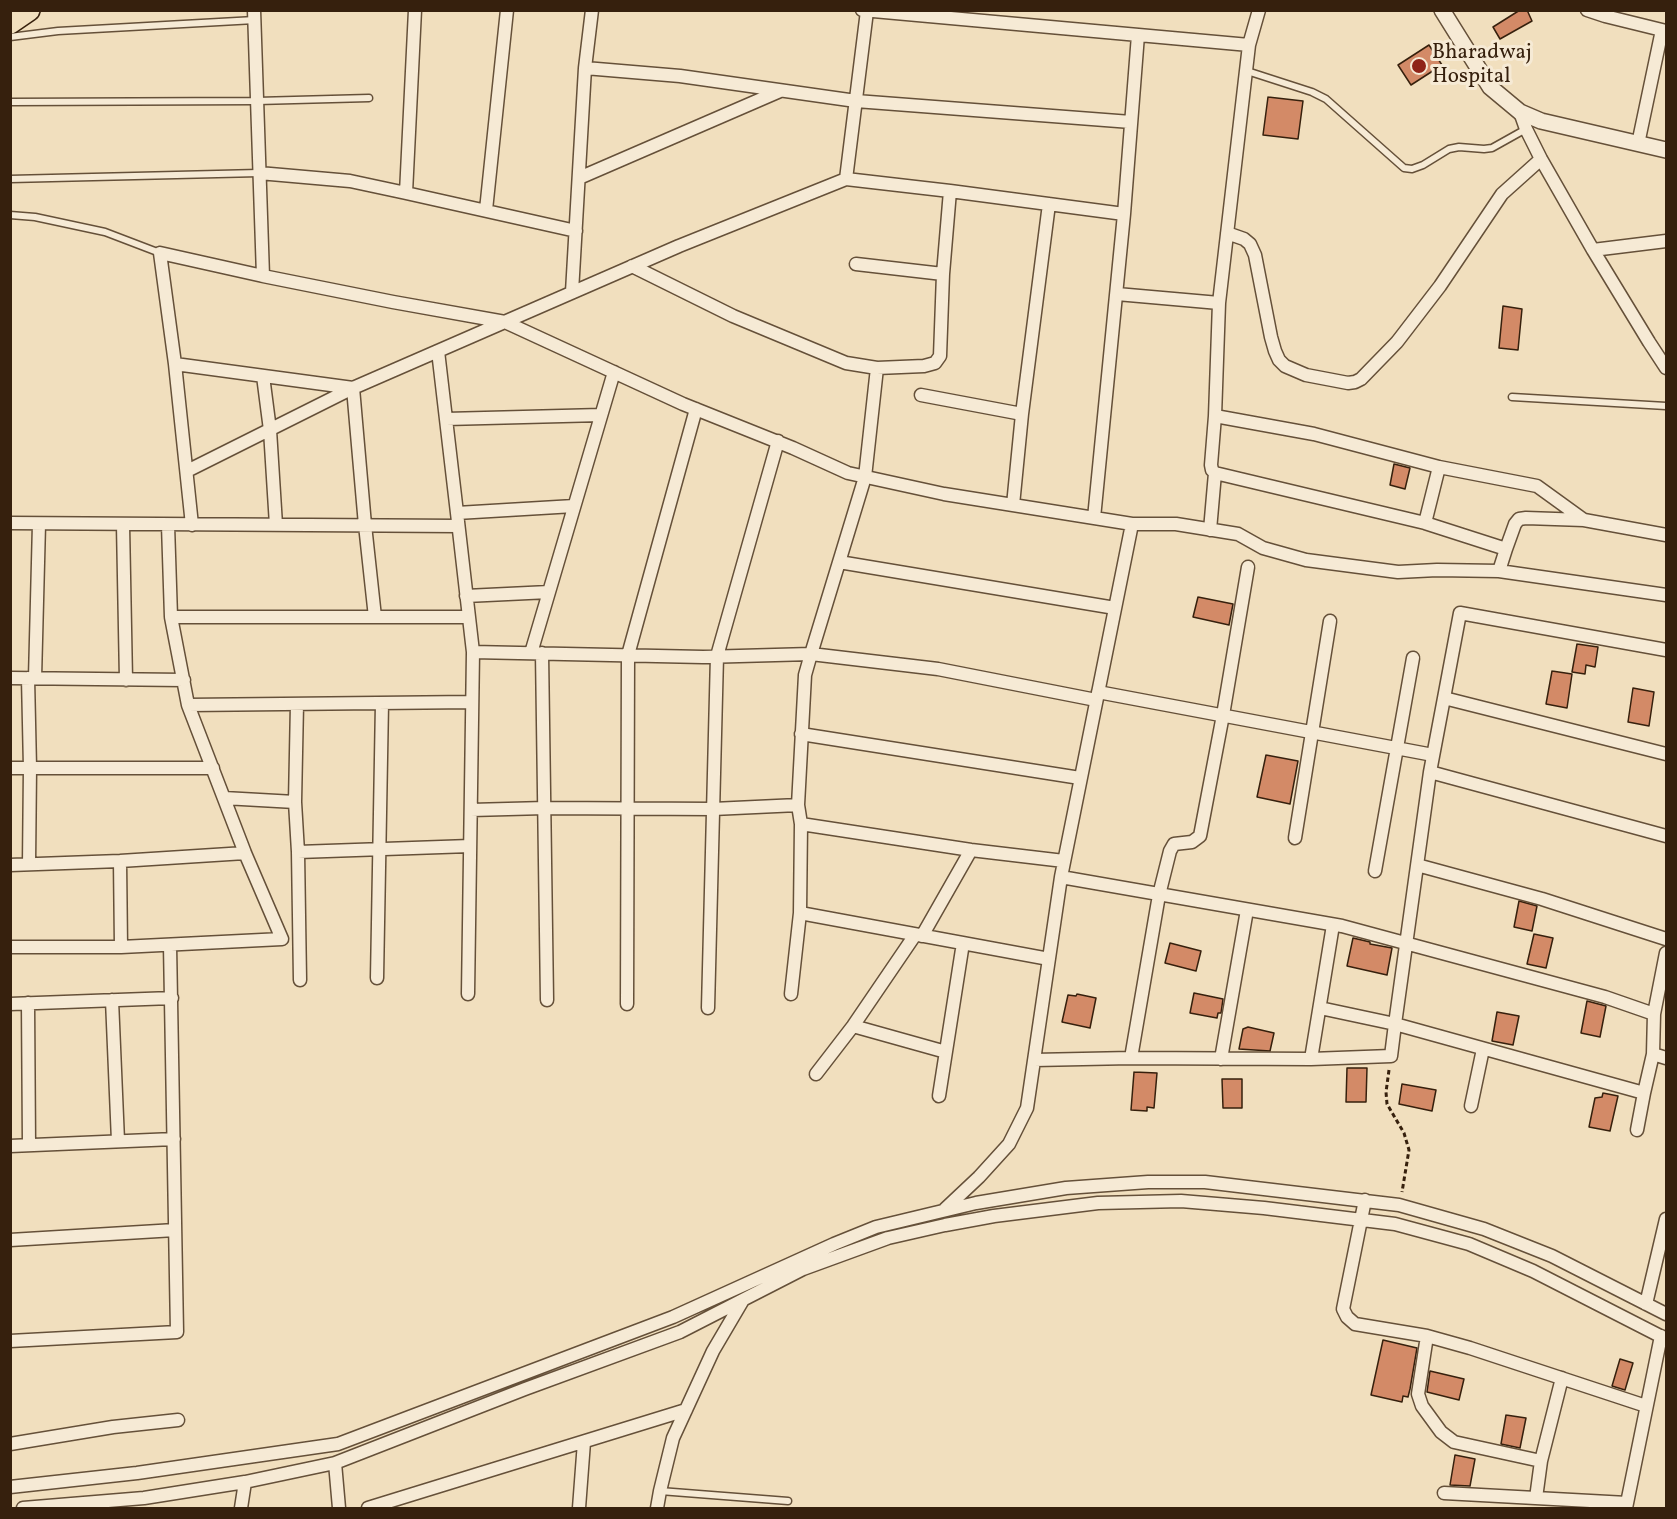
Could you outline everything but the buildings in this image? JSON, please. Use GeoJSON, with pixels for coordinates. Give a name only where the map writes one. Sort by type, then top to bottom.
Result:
{"type":"FeatureCollection","features":[{"type":"Feature","properties":{"kind":"highway"},"geometry":{"type":"LineString","coordinates":[[10,23],[29,10]]}},
{"type":"Feature","properties":{"kind":"street"},"geometry":{"type":"LineString","coordinates":[[406,193],[416,10]]}},
{"type":"Feature","properties":{"kind":"street"},"geometry":{"type":"LineString","coordinates":[[486,210],[507,10]]}},
{"type":"Feature","properties":{"kind":"street"},"geometry":{"type":"LineString","coordinates":[[572,292],[585,68],[592,10]]}},
{"type":"Feature","properties":{"kind":"street"},"geometry":{"type":"LineString","coordinates":[[862,10],[1250,45]]}},
{"type":"Feature","properties":{"kind":"street"},"geometry":{"type":"LineString","coordinates":[[1210,530],[1215,474],[1211,465],[1219,303],[1246,71],[1259,10]]}},
{"type":"Feature","properties":{"kind":"street"},"geometry":{"type":"LineString","coordinates":[[1442,10],[1490,87],[1520,112],[1541,121],[1666,150]]}},
{"type":"Feature","properties":{"kind":"street"},"geometry":{"type":"LineString","coordinates":[[1587,10],[1618,15],[1664,30],[1638,144]]}},
{"type":"Feature","properties":{"kind":"street"},"geometry":{"type":"LineString","coordinates":[[846,179],[867,11]]}},
{"type":"Feature","properties":{"kind":"street"},"geometry":{"type":"LineString","coordinates":[[255,15],[263,276]]}},
{"type":"Feature","properties":{"kind":"street"},"geometry":{"type":"LineString","coordinates":[[1094,518],[1117,294],[1138,35]]}},
{"type":"Feature","properties":{"kind":"street"},"geometry":{"type":"LineString","coordinates":[[585,68],[680,76],[856,101],[1131,122]]}},
{"type":"Feature","properties":{"kind":"street"},"geometry":{"type":"LineString","coordinates":[[579,178],[782,90]]}},
{"type":"Feature","properties":{"kind":"street"},"geometry":{"type":"LineString","coordinates":[[1520,112],[1540,159],[1666,368]]}},
{"type":"Feature","properties":{"kind":"street"},"geometry":{"type":"LineString","coordinates":[[1227,233],[1244,239],[1250,244],[1255,255],[1271,337],[1279,360],[1285,366],[1306,375],[1355,382],[1361,379],[1397,342],[1440,286],[1502,194],[1540,159]]}},
{"type":"Feature","properties":{"kind":"street"},"geometry":{"type":"LineString","coordinates":[[259,173],[350,181],[576,231]]}},
{"type":"Feature","properties":{"kind":"street"},"geometry":{"type":"LineString","coordinates":[[187,471],[353,388],[690,241],[846,179],[1124,213]]}},
{"type":"Feature","properties":{"kind":"street"},"geometry":{"type":"LineString","coordinates":[[632,266],[733,316],[846,363],[877,368],[924,366],[935,363],[940,356],[943,274],[950,191]]}},
{"type":"Feature","properties":{"kind":"street"},"geometry":{"type":"LineString","coordinates":[[1013,505],[1022,414],[1049,204]]}},
{"type":"Feature","properties":{"kind":"street"},"geometry":{"type":"LineString","coordinates":[[1593,250],[1666,241]]}},
{"type":"Feature","properties":{"kind":"street"},"geometry":{"type":"LineString","coordinates":[[192,525],[175,364],[160,253],[393,302],[506,322],[696,409],[778,441],[848,473],[865,477],[944,494],[1132,524],[1176,524],[1238,534],[1263,548],[1306,560],[1398,572],[1498,571],[1666,595]]}},
{"type":"Feature","properties":{"kind":"street"},"geometry":{"type":"LineString","coordinates":[[856,264],[943,274]]}},
{"type":"Feature","properties":{"kind":"street"},"geometry":{"type":"LineString","coordinates":[[1117,294],[1219,303]]}},
{"type":"Feature","properties":{"kind":"street"},"geometry":{"type":"LineString","coordinates":[[438,351],[472,652],[468,994]]}},
{"type":"Feature","properties":{"kind":"street"},"geometry":{"type":"LineString","coordinates":[[175,364],[353,388]]}},
{"type":"Feature","properties":{"kind":"street"},"geometry":{"type":"LineString","coordinates":[[791,994],[800,913],[801,824],[798,805],[805,675],[865,477],[877,368]]}},
{"type":"Feature","properties":{"kind":"street"},"geometry":{"type":"LineString","coordinates":[[547,1000],[545,808],[536,653],[549,592],[614,372]]}},
{"type":"Feature","properties":{"kind":"street"},"geometry":{"type":"LineString","coordinates":[[263,376],[270,430],[276,525]]}},
{"type":"Feature","properties":{"kind":"street"},"geometry":{"type":"LineString","coordinates":[[353,388],[375,617]]}},
{"type":"Feature","properties":{"kind":"street"},"geometry":{"type":"LineString","coordinates":[[921,395],[1022,414]]}},
{"type":"Feature","properties":{"kind":"street"},"geometry":{"type":"LineString","coordinates":[[627,1004],[628,655],[696,409]]}},
{"type":"Feature","properties":{"kind":"street"},"geometry":{"type":"LineString","coordinates":[[446,419],[601,415]]}},
{"type":"Feature","properties":{"kind":"street"},"geometry":{"type":"LineString","coordinates":[[1215,416],[1314,434],[1439,467],[1537,486],[1584,520]]}},
{"type":"Feature","properties":{"kind":"street"},"geometry":{"type":"LineString","coordinates":[[708,1008],[717,656],[778,441]]}},
{"type":"Feature","properties":{"kind":"street"},"geometry":{"type":"LineString","coordinates":[[1425,523],[1439,467]]}},
{"type":"Feature","properties":{"kind":"street"},"geometry":{"type":"LineString","coordinates":[[1215,474],[1425,523],[1506,549]]}},
{"type":"Feature","properties":{"kind":"street"},"geometry":{"type":"LineString","coordinates":[[457,513],[574,506]]}},
{"type":"Feature","properties":{"kind":"street"},"geometry":{"type":"LineString","coordinates":[[1498,571],[1515,524],[1519,519],[1584,520],[1666,535]]}},
{"type":"Feature","properties":{"kind":"street"},"geometry":{"type":"LineString","coordinates":[[10,523],[458,526]]}},
{"type":"Feature","properties":{"kind":"street"},"geometry":{"type":"LineString","coordinates":[[29,864],[32,678],[39,524]]}},
{"type":"Feature","properties":{"kind":"street"},"geometry":{"type":"LineString","coordinates":[[945,1225],[945,1209],[1009,1144],[1027,1108],[1061,877],[1132,524]]}},
{"type":"Feature","properties":{"kind":"street"},"geometry":{"type":"LineString","coordinates":[[123,525],[126,680]]}},
{"type":"Feature","properties":{"kind":"street"},"geometry":{"type":"LineString","coordinates":[[168,525],[171,617],[188,705],[245,853],[282,939]]}},
{"type":"Feature","properties":{"kind":"street"},"geometry":{"type":"LineString","coordinates":[[839,562],[1115,608]]}},
{"type":"Feature","properties":{"kind":"street"},"geometry":{"type":"LineString","coordinates":[[1131,1058],[1159,895],[1170,851],[1174,843],[1192,842],[1200,836],[1248,567]]}},
{"type":"Feature","properties":{"kind":"street"},"geometry":{"type":"LineString","coordinates":[[466,596],[549,592]]}},
{"type":"Feature","properties":{"kind":"street"},"geometry":{"type":"LineString","coordinates":[[1034,1060],[1311,1059],[1391,1056],[1430,772],[1460,613],[1666,650]]}},
{"type":"Feature","properties":{"kind":"street"},"geometry":{"type":"LineString","coordinates":[[171,617],[469,617]]}},
{"type":"Feature","properties":{"kind":"street"},"geometry":{"type":"LineString","coordinates":[[1295,838],[1330,621]]}},
{"type":"Feature","properties":{"kind":"street"},"geometry":{"type":"LineString","coordinates":[[472,652],[717,656],[811,654],[938,669],[1223,716],[1433,755]]}},
{"type":"Feature","properties":{"kind":"street"},"geometry":{"type":"LineString","coordinates":[[1375,871],[1413,658]]}},
{"type":"Feature","properties":{"kind":"street"},"geometry":{"type":"LineString","coordinates":[[10,678],[184,680]]}},
{"type":"Feature","properties":{"kind":"street"},"geometry":{"type":"LineString","coordinates":[[1444,698],[1666,754]]}},
{"type":"Feature","properties":{"kind":"street"},"geometry":{"type":"LineString","coordinates":[[188,705],[472,702]]}},
{"type":"Feature","properties":{"kind":"street"},"geometry":{"type":"LineString","coordinates":[[377,978],[382,703]]}},
{"type":"Feature","properties":{"kind":"street"},"geometry":{"type":"LineString","coordinates":[[297,704],[295,802],[300,980]]}},
{"type":"Feature","properties":{"kind":"street"},"geometry":{"type":"LineString","coordinates":[[801,734],[1080,778]]}},
{"type":"Feature","properties":{"kind":"street"},"geometry":{"type":"LineString","coordinates":[[10,768],[213,768]]}},
{"type":"Feature","properties":{"kind":"street"},"geometry":{"type":"LineString","coordinates":[[1430,772],[1666,836]]}},
{"type":"Feature","properties":{"kind":"street"},"geometry":{"type":"LineString","coordinates":[[224,798],[295,802]]}},
{"type":"Feature","properties":{"kind":"street"},"geometry":{"type":"LineString","coordinates":[[471,810],[713,809],[798,805]]}},
{"type":"Feature","properties":{"kind":"street"},"geometry":{"type":"LineString","coordinates":[[801,824],[971,850],[1064,861]]}},
{"type":"Feature","properties":{"kind":"street"},"geometry":{"type":"LineString","coordinates":[[298,852],[470,846]]}},
{"type":"Feature","properties":{"kind":"street"},"geometry":{"type":"LineString","coordinates":[[816,1074],[918,935],[971,850]]}},
{"type":"Feature","properties":{"kind":"street"},"geometry":{"type":"LineString","coordinates":[[10,865],[245,853]]}},
{"type":"Feature","properties":{"kind":"street"},"geometry":{"type":"LineString","coordinates":[[120,861],[121,947]]}},
{"type":"Feature","properties":{"kind":"street"},"geometry":{"type":"LineString","coordinates":[[1417,865],[1542,899],[1666,939]]}},
{"type":"Feature","properties":{"kind":"street"},"geometry":{"type":"LineString","coordinates":[[1061,877],[1333,925],[1605,997],[1654,1014]]}},
{"type":"Feature","properties":{"kind":"street"},"geometry":{"type":"LineString","coordinates":[[1221,1059],[1247,910]]}},
{"type":"Feature","properties":{"kind":"street"},"geometry":{"type":"LineString","coordinates":[[800,913],[1049,959]]}},
{"type":"Feature","properties":{"kind":"street"},"geometry":{"type":"LineString","coordinates":[[1311,1059],[1333,925]]}},
{"type":"Feature","properties":{"kind":"street"},"geometry":{"type":"LineString","coordinates":[[10,947],[121,947],[299,939]]}},
{"type":"Feature","properties":{"kind":"street"},"geometry":{"type":"LineString","coordinates":[[939,1096],[963,943]]}},
{"type":"Feature","properties":{"kind":"street"},"geometry":{"type":"LineString","coordinates":[[10,1341],[177,1332],[170,945]]}},
{"type":"Feature","properties":{"kind":"street"},"geometry":{"type":"LineString","coordinates":[[1636,1130],[1653,1054],[1654,1014],[1666,953]]}},
{"type":"Feature","properties":{"kind":"street"},"geometry":{"type":"LineString","coordinates":[[10,1004],[172,998]]}},
{"type":"Feature","properties":{"kind":"street"},"geometry":{"type":"LineString","coordinates":[[112,1000],[118,1141]]}},
{"type":"Feature","properties":{"kind":"street"},"geometry":{"type":"LineString","coordinates":[[28,1003],[29,1145]]}},
{"type":"Feature","properties":{"kind":"street"},"geometry":{"type":"LineString","coordinates":[[1320,1008],[1395,1024],[1644,1093]]}},
{"type":"Feature","properties":{"kind":"street"},"geometry":{"type":"LineString","coordinates":[[853,1026],[946,1052]]}},
{"type":"Feature","properties":{"kind":"street"},"geometry":{"type":"LineString","coordinates":[[1471,1106],[1483,1049]]}},
{"type":"Feature","properties":{"kind":"street"},"geometry":{"type":"LineString","coordinates":[[1653,1054],[1666,1058]]}},
{"type":"Feature","properties":{"kind":"street"},"geometry":{"type":"LineString","coordinates":[[10,1146],[174,1139]]}},
{"type":"Feature","properties":{"kind":"street"},"geometry":{"type":"LineString","coordinates":[[31,1508],[143,1504],[335,1463],[680,1332],[741,1293],[834,1244],[876,1227],[945,1209],[1066,1188],[1148,1182],[1205,1182],[1399,1205],[1484,1229],[1552,1256],[1666,1314]]}},
{"type":"Feature","properties":{"kind":"street"},"geometry":{"type":"LineString","coordinates":[[1365,1200],[1343,1309],[1347,1317],[1355,1324],[1427,1336],[1646,1406]]}},
{"type":"Feature","properties":{"kind":"street"},"geometry":{"type":"LineString","coordinates":[[10,1488],[338,1444],[888,1238],[994,1216],[1098,1203],[1180,1201],[1264,1208],[1395,1224],[1469,1244],[1533,1271],[1664,1337],[1646,1406],[1627,1506],[1444,1493]]}},
{"type":"Feature","properties":{"kind":"street"},"geometry":{"type":"LineString","coordinates":[[1646,1304],[1666,1225]]}},
{"type":"Feature","properties":{"kind":"street"},"geometry":{"type":"LineString","coordinates":[[10,1240],[175,1230]]}},
{"type":"Feature","properties":{"kind":"street"},"geometry":{"type":"LineString","coordinates":[[657,1509],[673,1438],[741,1293]]}},
{"type":"Feature","properties":{"kind":"street"},"geometry":{"type":"LineString","coordinates":[[1427,1336],[1418,1394],[1422,1406],[1441,1432],[1454,1442],[1541,1461]]}},
{"type":"Feature","properties":{"kind":"street"},"geometry":{"type":"LineString","coordinates":[[1536,1498],[1541,1461],[1562,1378]]}},
{"type":"Feature","properties":{"kind":"street"},"geometry":{"type":"LineString","coordinates":[[368,1509],[686,1410]]}},
{"type":"Feature","properties":{"kind":"street"},"geometry":{"type":"LineString","coordinates":[[10,1444],[113,1427],[178,1420]]}},
{"type":"Feature","properties":{"kind":"street"},"geometry":{"type":"LineString","coordinates":[[579,1509],[584,1442]]}},
{"type":"Feature","properties":{"kind":"street"},"geometry":{"type":"LineString","coordinates":[[335,1463],[339,1509]]}},
{"type":"Feature","properties":{"kind":"street"},"geometry":{"type":"LineString","coordinates":[[241,1509],[245,1482]]}},
{"type":"Feature","properties":{"kind":"lane"},"geometry":{"type":"LineString","coordinates":[[10,37],[255,15]]}},
{"type":"Feature","properties":{"kind":"lane"},"geometry":{"type":"LineString","coordinates":[[1246,71],[1312,92],[1326,99],[1404,168],[1412,169],[1423,165],[1449,149],[1492,148],[1526,129]]}},
{"type":"Feature","properties":{"kind":"lane"},"geometry":{"type":"LineString","coordinates":[[10,102],[369,98]]}},
{"type":"Feature","properties":{"kind":"lane"},"geometry":{"type":"LineString","coordinates":[[10,179],[259,173]]}},
{"type":"Feature","properties":{"kind":"lane"},"geometry":{"type":"LineString","coordinates":[[10,215],[34,217],[105,232],[160,253]]}},
{"type":"Feature","properties":{"kind":"lane"},"geometry":{"type":"LineString","coordinates":[[1512,397],[1666,406]]}},
{"type":"Feature","properties":{"kind":"lane"},"geometry":{"type":"LineString","coordinates":[[660,1491],[788,1501]]}},
{"type":"Feature","properties":{"kind":"path"},"geometry":{"type":"LineString","coordinates":[[1391,1056],[1386,1092],[1387,1104],[1404,1133],[1409,1150],[1399,1205]]}},
{"type":"Feature","properties":{"kind":"place","name":"Bharadwaj Hospital"},"geometry":{"type":"Point","coordinates":[1419,66]}}]}
